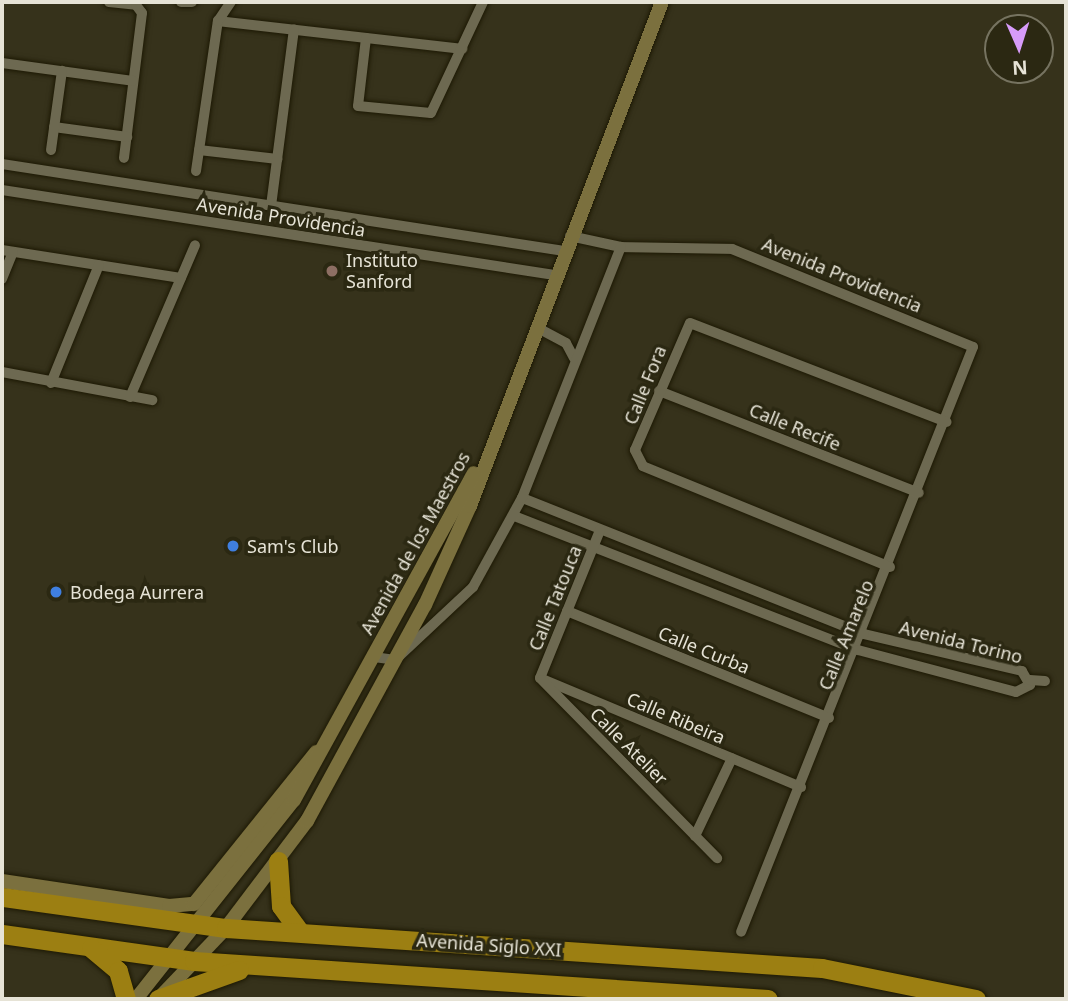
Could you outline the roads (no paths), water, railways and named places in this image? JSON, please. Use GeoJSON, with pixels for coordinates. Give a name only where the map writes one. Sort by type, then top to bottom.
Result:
{"type":"FeatureCollection","features":[{"type":"Feature","properties":{"kind":"highway"},"geometry":{"type":"LineString","coordinates":[[278,861],[281,906],[300,932]]}},
{"type":"Feature","properties":{"kind":"highway","name":"Avenida Siglo XXI"},"geometry":{"type":"LineString","coordinates":[[2,897],[143,910],[197,926],[822,968],[976,999]]}},
{"type":"Feature","properties":{"kind":"highway","name":"Avenida Siglo XXI"},"geometry":{"type":"LineString","coordinates":[[2,933],[194,961],[768,999]]}},
{"type":"Feature","properties":{"kind":"highway"},"geometry":{"type":"LineString","coordinates":[[84,944],[118,971],[126,999]]}},
{"type":"Feature","properties":{"kind":"highway"},"geometry":{"type":"LineString","coordinates":[[158,999],[211,977],[264,966]]}},
{"type":"Feature","properties":{"kind":"main road"},"geometry":{"type":"LineString","coordinates":[[486,454],[662,2]]}},
{"type":"Feature","properties":{"kind":"main road","name":"Avenida de los Maestros"},"geometry":{"type":"LineString","coordinates":[[136,999],[259,850],[329,739],[486,454]]}},
{"type":"Feature","properties":{"kind":"main road","name":"Avenida de los Maestros"},"geometry":{"type":"LineString","coordinates":[[158,999],[226,928],[307,821],[395,660],[470,506],[486,454]]}},
{"type":"Feature","properties":{"kind":"main road"},"geometry":{"type":"LineString","coordinates":[[2,881],[143,910],[194,904],[298,769],[329,739]]}},
{"type":"Feature","properties":{"kind":"street"},"geometry":{"type":"LineString","coordinates":[[109,2],[128,3],[142,13],[124,158]]}},
{"type":"Feature","properties":{"kind":"street"},"geometry":{"type":"LineString","coordinates":[[181,2],[192,2]]}},
{"type":"Feature","properties":{"kind":"street"},"geometry":{"type":"LineString","coordinates":[[197,171],[218,21],[231,2]]}},
{"type":"Feature","properties":{"kind":"street"},"geometry":{"type":"LineString","coordinates":[[366,38],[357,101],[363,108],[431,113],[483,2]]}},
{"type":"Feature","properties":{"kind":"street"},"geometry":{"type":"LineString","coordinates":[[218,21],[462,48]]}},
{"type":"Feature","properties":{"kind":"street"},"geometry":{"type":"LineString","coordinates":[[271,206],[293,29]]}},
{"type":"Feature","properties":{"kind":"street"},"geometry":{"type":"LineString","coordinates":[[2,62],[133,81]]}},
{"type":"Feature","properties":{"kind":"street"},"geometry":{"type":"LineString","coordinates":[[51,150],[62,71]]}},
{"type":"Feature","properties":{"kind":"street"},"geometry":{"type":"LineString","coordinates":[[54,127],[127,137]]}},
{"type":"Feature","properties":{"kind":"street"},"geometry":{"type":"LineString","coordinates":[[200,150],[277,159]]}},
{"type":"Feature","properties":{"kind":"street"},"geometry":{"type":"LineString","coordinates":[[2,164],[564,251]]}},
{"type":"Feature","properties":{"kind":"street","name":"Avenida Providencia"},"geometry":{"type":"LineString","coordinates":[[2,190],[555,275]]}},
{"type":"Feature","properties":{"kind":"street","name":"Avenida Providencia"},"geometry":{"type":"LineString","coordinates":[[570,236],[621,247],[732,249],[973,347]]}},
{"type":"Feature","properties":{"kind":"street"},"geometry":{"type":"LineString","coordinates":[[130,397],[195,245]]}},
{"type":"Feature","properties":{"kind":"street"},"geometry":{"type":"LineString","coordinates":[[374,657],[395,660],[473,587],[522,498],[621,247]]}},
{"type":"Feature","properties":{"kind":"street"},"geometry":{"type":"LineString","coordinates":[[2,250],[181,278]]}},
{"type":"Feature","properties":{"kind":"street"},"geometry":{"type":"LineString","coordinates":[[2,279],[13,252]]}},
{"type":"Feature","properties":{"kind":"street"},"geometry":{"type":"LineString","coordinates":[[51,383],[99,265]]}},
{"type":"Feature","properties":{"kind":"street","name":"Calle Fora"},"geometry":{"type":"LineString","coordinates":[[890,567],[643,466],[635,450],[685,328],[699,324],[947,422]]}},
{"type":"Feature","properties":{"kind":"street"},"geometry":{"type":"LineString","coordinates":[[536,327],[566,343],[575,358]]}},
{"type":"Feature","properties":{"kind":"street","name":"Calle Amarelo"},"geometry":{"type":"LineString","coordinates":[[741,932],[858,650],[947,422],[973,347]]}},
{"type":"Feature","properties":{"kind":"street"},"geometry":{"type":"LineString","coordinates":[[2,372],[152,400]]}},
{"type":"Feature","properties":{"kind":"street","name":"Calle Recife"},"geometry":{"type":"LineString","coordinates":[[659,391],[919,493]]}},
{"type":"Feature","properties":{"kind":"street","name":"Avenida Torino"},"geometry":{"type":"LineString","coordinates":[[514,516],[858,650],[1016,692],[1030,680],[1022,671],[864,634],[522,498]]}},
{"type":"Feature","properties":{"kind":"street","name":"Calle Tatouca"},"geometry":{"type":"LineString","coordinates":[[540,678],[600,530]]}},
{"type":"Feature","properties":{"kind":"street","name":"Calle Curba"},"geometry":{"type":"LineString","coordinates":[[567,611],[830,718]]}},
{"type":"Feature","properties":{"kind":"street","name":"Calle Ribeira"},"geometry":{"type":"LineString","coordinates":[[540,678],[801,787]]}},
{"type":"Feature","properties":{"kind":"street","name":"Calle Atelier"},"geometry":{"type":"LineString","coordinates":[[540,678],[717,858]]}},
{"type":"Feature","properties":{"kind":"street"},"geometry":{"type":"LineString","coordinates":[[1030,680],[1045,681]]}},
{"type":"Feature","properties":{"kind":"street"},"geometry":{"type":"LineString","coordinates":[[695,836],[732,758]]}},
{"type":"Feature","properties":{"kind":"place","name":"Instituto Sanford"},"geometry":{"type":"Point","coordinates":[332,271]}},
{"type":"Feature","properties":{"kind":"place","name":"Sam's Club"},"geometry":{"type":"Point","coordinates":[233,546]}},
{"type":"Feature","properties":{"kind":"place","name":"Bodega Aurrera"},"geometry":{"type":"Point","coordinates":[56,592]}}]}
